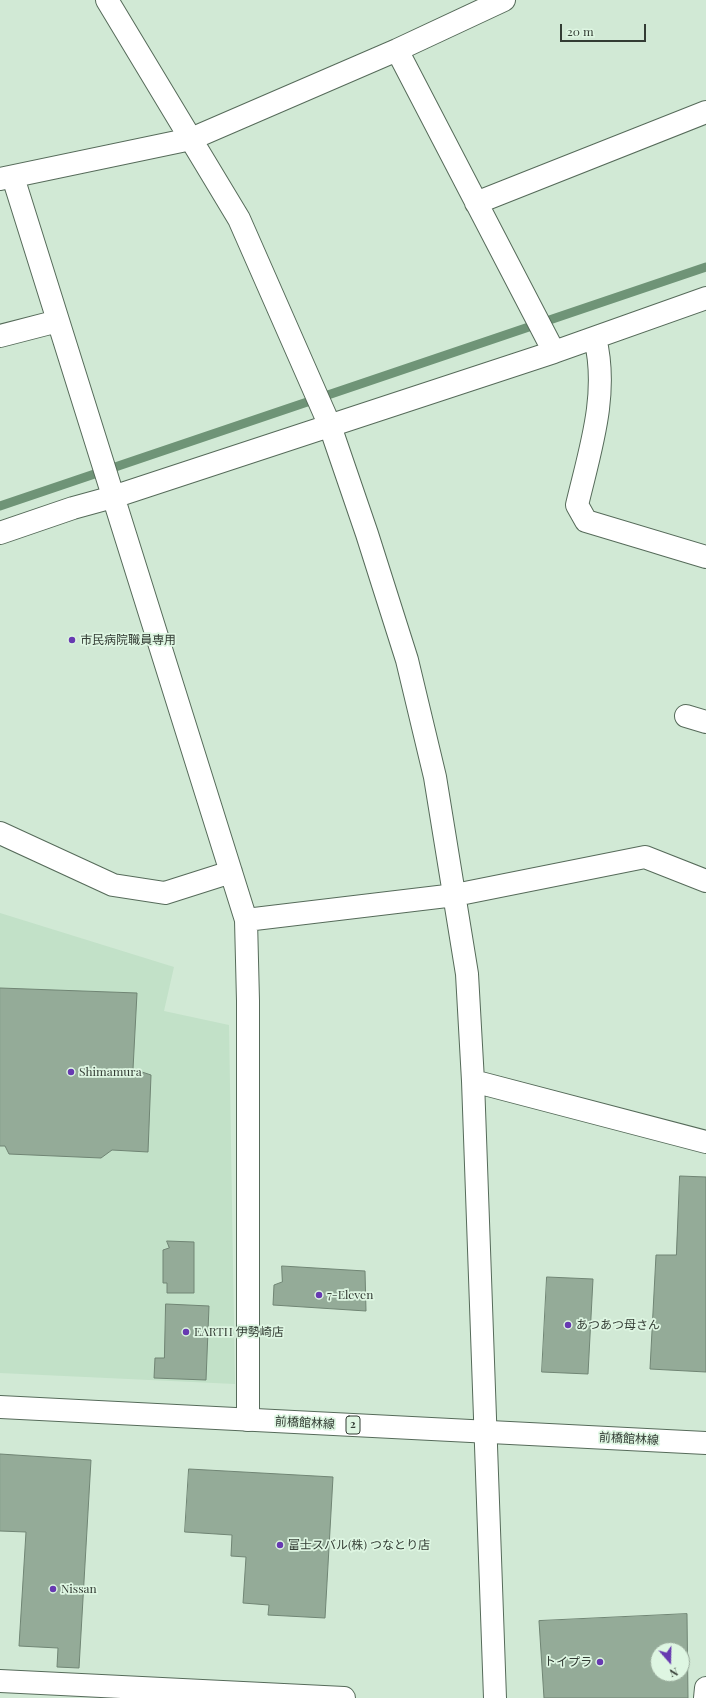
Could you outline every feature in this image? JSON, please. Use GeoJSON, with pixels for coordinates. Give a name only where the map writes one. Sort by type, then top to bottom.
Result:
{"type":"FeatureCollection","features":[{"type":"Feature","properties":{"kind":"street"},"geometry":{"type":"LineString","coordinates":[[107,0],[239,219],[330,426],[367,534],[407,660],[435,777],[467,974],[473,1081],[495,1698]]}},
{"type":"Feature","properties":{"kind":"street"},"geometry":{"type":"LineString","coordinates":[[248,1420],[248,1002],[246,920],[58,321],[6,178],[191,139],[397,50],[504,0]]}},
{"type":"Feature","properties":{"kind":"street"},"geometry":{"type":"LineString","coordinates":[[397,50],[554,352]]}},
{"type":"Feature","properties":{"kind":"street"},"geometry":{"type":"LineString","coordinates":[[476,203],[706,112]]}},
{"type":"Feature","properties":{"kind":"street"},"geometry":{"type":"LineString","coordinates":[[0,533],[554,352],[706,298]]}},
{"type":"Feature","properties":{"kind":"street"},"geometry":{"type":"LineString","coordinates":[[0,336],[58,321]]}},
{"type":"Feature","properties":{"kind":"street"},"geometry":{"type":"LineString","coordinates":[[595,338],[600,357],[600,407],[577,505],[586,521],[706,557]]}},
{"type":"Feature","properties":{"kind":"street"},"geometry":{"type":"LineString","coordinates":[[0,834],[113,885],[165,893],[231,872]]}},
{"type":"Feature","properties":{"kind":"street"},"geometry":{"type":"LineString","coordinates":[[246,920],[455,895],[645,857],[706,881]]}},
{"type":"Feature","properties":{"kind":"street"},"geometry":{"type":"LineString","coordinates":[[473,1081],[706,1142]]}},
{"type":"Feature","properties":{"kind":"street","name":"前橋館林線"},"geometry":{"type":"LineString","coordinates":[[0,1407],[706,1443]]}},
{"type":"Feature","properties":{"kind":"street"},"geometry":{"type":"LineString","coordinates":[[0,1681],[130,1692],[344,1698]]}},
{"type":"Feature","properties":{"kind":"street"},"geometry":{"type":"LineString","coordinates":[[705,1698],[706,1688]]}},
{"type":"Feature","properties":{"kind":"shaded area"},"geometry":{"type":"Polygon","coordinates":[[[0,913],[174,967],[164,1011],[229,1025],[235,1384],[0,1373],[0,913]]]}},
{"type":"Feature","properties":{"kind":"building","name":"Shimamura"},"geometry":{"type":"Polygon","coordinates":[[[0,988],[137,993],[133,1069],[151,1075],[148,1152],[112,1150],[101,1158],[9,1154],[5,1146],[0,1146],[0,988]]]}},
{"type":"Feature","properties":{"kind":"building"},"geometry":{"type":"Polygon","coordinates":[[[680,1176],[706,1177],[706,1372],[650,1369],[656,1255],[676,1255],[680,1176]]]}},
{"type":"Feature","properties":{"kind":"building"},"geometry":{"type":"Polygon","coordinates":[[[167,1241],[194,1242],[194,1293],[167,1293],[167,1283],[163,1283],[163,1250],[169,1248],[167,1241]]]}},
{"type":"Feature","properties":{"kind":"building","name":"7-Eleven"},"geometry":{"type":"Polygon","coordinates":[[[282,1266],[365,1271],[366,1311],[273,1305],[274,1285],[282,1282],[282,1266]]]}},
{"type":"Feature","properties":{"kind":"building","name":"あつあつ母さん"},"geometry":{"type":"Polygon","coordinates":[[[547,1277],[593,1279],[588,1374],[542,1372],[547,1277]]]}},
{"type":"Feature","properties":{"kind":"building","name":"EARTH 伊勢崎店"},"geometry":{"type":"Polygon","coordinates":[[[166,1304],[209,1306],[206,1380],[154,1378],[155,1358],[164,1358],[166,1304]]]}},
{"type":"Feature","properties":{"kind":"building","name":"Nissan"},"geometry":{"type":"Polygon","coordinates":[[[0,1454],[91,1460],[79,1668],[57,1667],[58,1648],[19,1646],[26,1532],[0,1531],[0,1454]]]}},
{"type":"Feature","properties":{"kind":"building","name":"富士スバル(株) つなとり店"},"geometry":{"type":"Polygon","coordinates":[[[189,1469],[333,1477],[325,1618],[268,1615],[269,1605],[243,1603],[246,1557],[231,1556],[232,1535],[185,1532],[189,1469]]]}},
{"type":"Feature","properties":{"kind":"building","name":"トイプラ"},"geometry":{"type":"Polygon","coordinates":[[[687,1614],[687,1642],[650,1642],[650,1682],[688,1682],[688,1698],[544,1698],[539,1621],[687,1614]]]}},
{"type":"Feature","properties":{"kind":"waterway"},"geometry":{"type":"LineString","coordinates":[[0,506],[706,267]]}},
{"type":"Feature","properties":{"kind":"place","name":"市民病院職員専用"},"geometry":{"type":"Point","coordinates":[72,640]}},
{"type":"Feature","properties":{"kind":"place","name":"Shimamura"},"geometry":{"type":"Point","coordinates":[71,1072]}},
{"type":"Feature","properties":{"kind":"place","name":"7-Eleven"},"geometry":{"type":"Point","coordinates":[319,1295]}},
{"type":"Feature","properties":{"kind":"place","name":"あつあつ母さん"},"geometry":{"type":"Point","coordinates":[568,1325]}},
{"type":"Feature","properties":{"kind":"place","name":"EARTH 伊勢崎店"},"geometry":{"type":"Point","coordinates":[186,1332]}},
{"type":"Feature","properties":{"kind":"place","name":"富士スバル(株) つなとり店"},"geometry":{"type":"Point","coordinates":[280,1545]}},
{"type":"Feature","properties":{"kind":"place","name":"Nissan"},"geometry":{"type":"Point","coordinates":[53,1589]}},
{"type":"Feature","properties":{"kind":"place","name":"トイプラ"},"geometry":{"type":"Point","coordinates":[600,1662]}}]}
